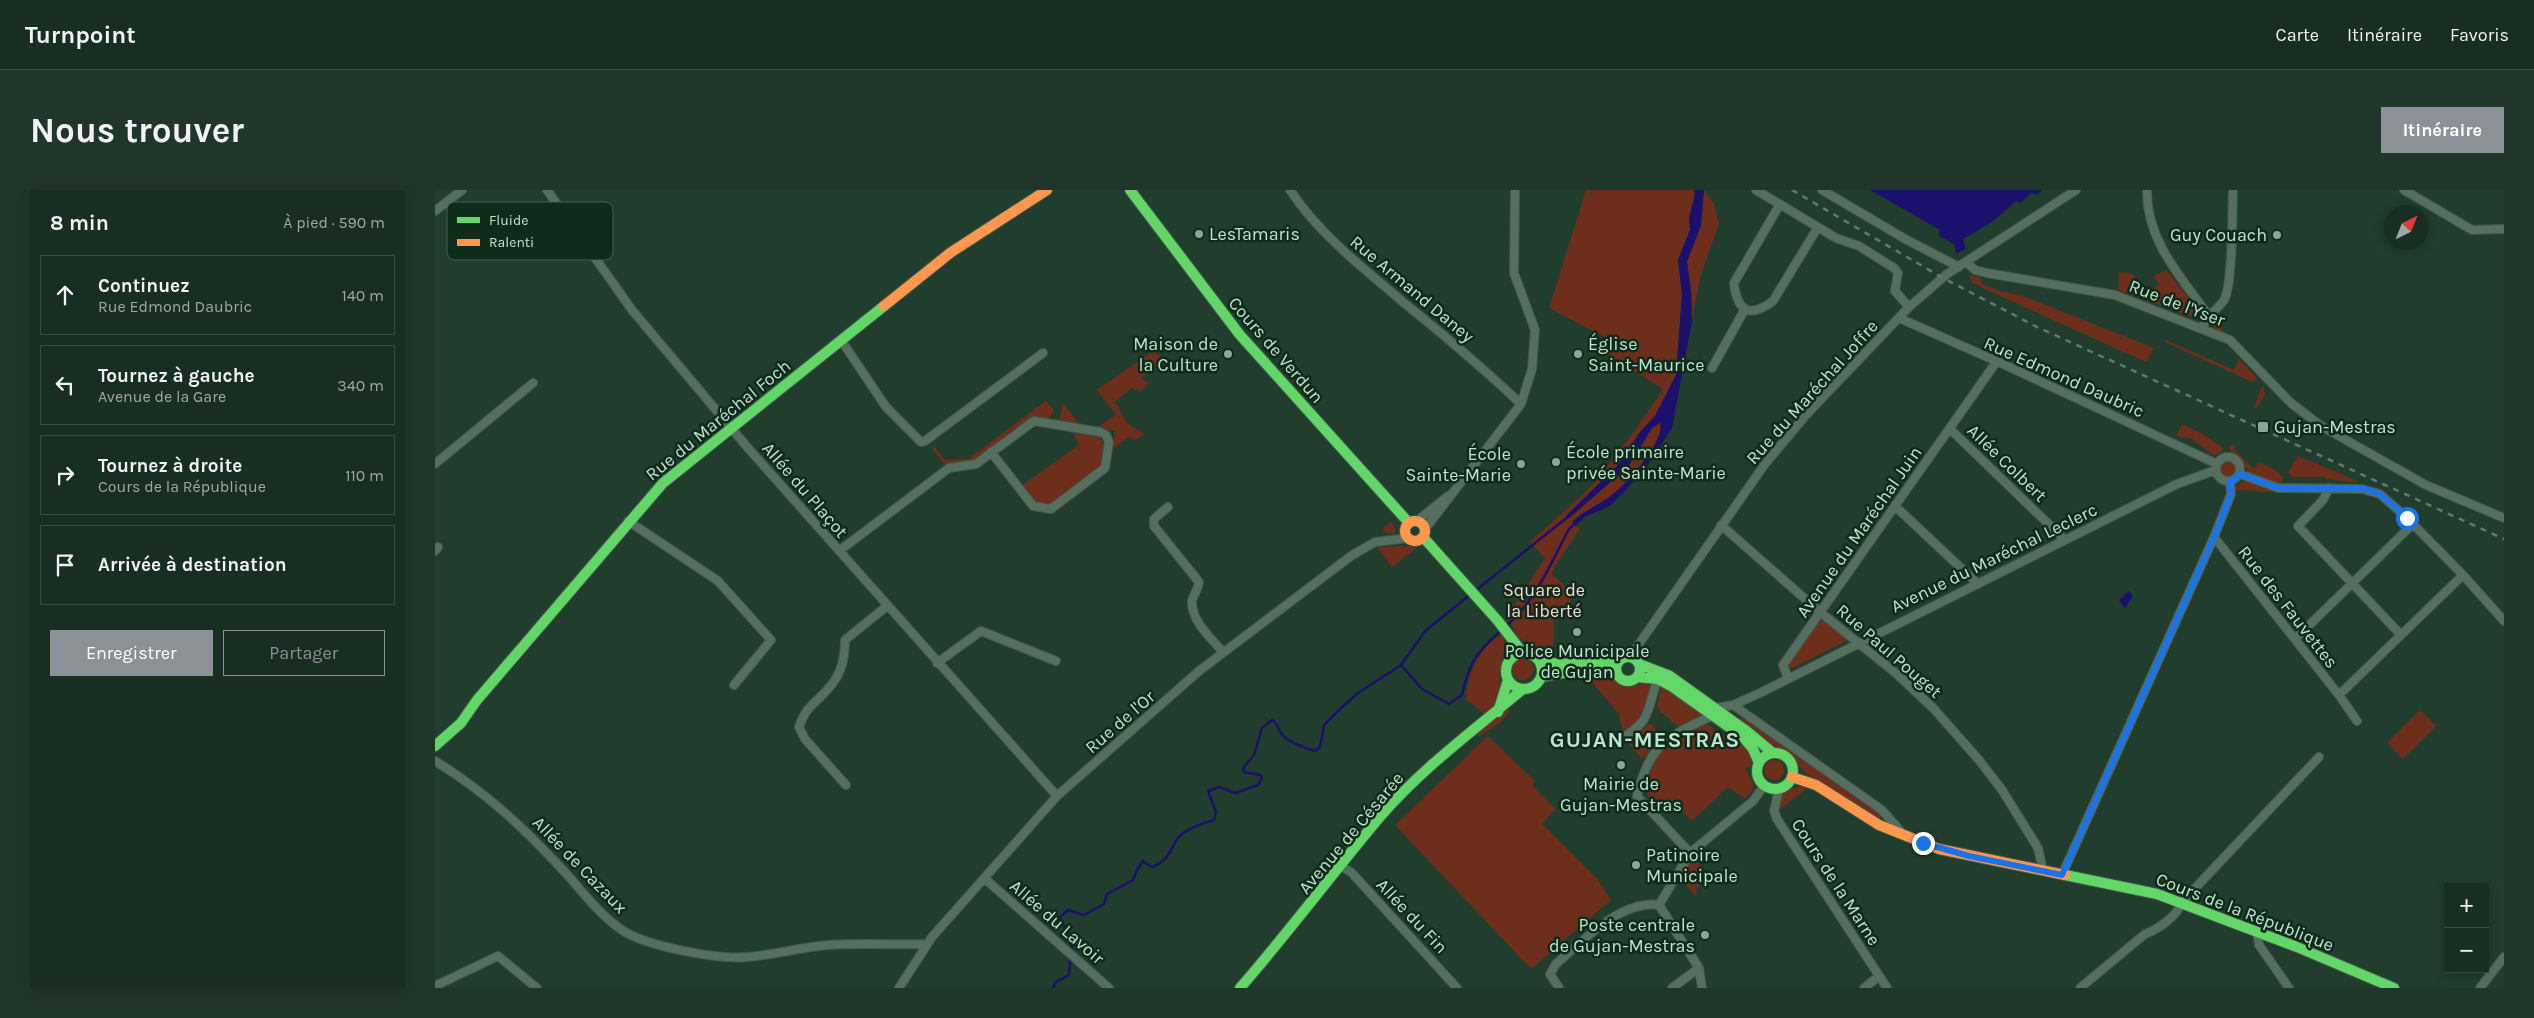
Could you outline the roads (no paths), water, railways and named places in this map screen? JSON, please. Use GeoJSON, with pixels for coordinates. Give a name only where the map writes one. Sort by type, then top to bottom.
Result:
{"type":"FeatureCollection","features":[{"type":"Feature","properties":{"kind":"main road","name":"Rue du Maréchal Foch"},"geometry":{"type":"LineString","coordinates":[[435,746],[461,723],[477,700],[663,483],[733,429],[950,253],[1047,190]]}},
{"type":"Feature","properties":{"kind":"main road","name":"Cours de Verdun"},"geometry":{"type":"LineString","coordinates":[[1130,190],[1240,335],[1347,456],[1413,522]]}},
{"type":"Feature","properties":{"kind":"main road"},"geometry":{"type":"LineString","coordinates":[[1424,533],[1417,541],[1408,538],[1405,531],[1413,522],[1422,524],[1424,533],[1498,621],[1521,652]]}},
{"type":"Feature","properties":{"kind":"main road"},"geometry":{"type":"LineString","coordinates":[[1507,634],[1511,658]]}},
{"type":"Feature","properties":{"kind":"main road"},"geometry":{"type":"LineString","coordinates":[[1617,666],[1592,660],[1557,665],[1538,660],[1528,653],[1521,652],[1511,658],[1505,668],[1508,680],[1512,685],[1523,689],[1534,686],[1541,677],[1557,672],[1617,666],[1624,657],[1635,661],[1670,676],[1714,712],[1743,738],[1753,748],[1759,763],[1758,778],[1765,786],[1779,789],[1789,782],[1792,777],[1789,760],[1773,753],[1733,721],[1714,712],[1658,679],[1637,677],[1630,681],[1623,680],[1617,666]]}},
{"type":"Feature","properties":{"kind":"main road"},"geometry":{"type":"LineString","coordinates":[[1538,660],[1541,665],[1541,677]]}},
{"type":"Feature","properties":{"kind":"main road"},"geometry":{"type":"LineString","coordinates":[[1635,661],[1640,670],[1637,677]]}},
{"type":"Feature","properties":{"kind":"main road"},"geometry":{"type":"LineString","coordinates":[[1498,712],[1508,680]]}},
{"type":"Feature","properties":{"kind":"main road","name":"Avenue de Césarée"},"geometry":{"type":"LineString","coordinates":[[1240,988],[1342,867],[1381,817],[1414,782],[1523,689]]}},
{"type":"Feature","properties":{"kind":"main road"},"geometry":{"type":"LineString","coordinates":[[1759,763],[1762,758],[1773,753]]}},
{"type":"Feature","properties":{"kind":"main road","name":"Cours de la République"},"geometry":{"type":"LineString","coordinates":[[1792,777],[1816,785],[1868,820],[1906,837],[1952,852],[2145,890],[2257,931],[2394,988]]}},
{"type":"Feature","properties":{"kind":"street"},"geometry":{"type":"LineString","coordinates":[[435,211],[462,190]]}},
{"type":"Feature","properties":{"kind":"street","name":"Allée du Plaçot"},"geometry":{"type":"LineString","coordinates":[[547,190],[556,202]]}},
{"type":"Feature","properties":{"kind":"street","name":"Rue Armand Daney"},"geometry":{"type":"LineString","coordinates":[[1290,190],[1305,213],[1341,250],[1476,362],[1521,404]]}},
{"type":"Feature","properties":{"kind":"street"},"geometry":{"type":"LineString","coordinates":[[1424,533],[1450,495],[1521,404],[1532,369],[1535,330],[1514,273],[1515,190]]}},
{"type":"Feature","properties":{"kind":"street"},"geometry":{"type":"LineString","coordinates":[[1756,190],[1836,238],[1859,246],[1894,268],[1898,273],[1895,291],[1909,307]]}},
{"type":"Feature","properties":{"kind":"street","name":"Rue de l'Yser"},"geometry":{"type":"LineString","coordinates":[[1822,190],[1907,240],[1975,270],[2115,295],[2231,340],[2291,403],[2321,426],[2426,485],[2504,518]]}},
{"type":"Feature","properties":{"kind":"street","name":"Rue du Maréchal Joffre"},"geometry":{"type":"LineString","coordinates":[[1635,661],[1634,650],[1721,525],[1765,464],[1806,416],[1909,307],[1963,264],[2076,190]]}},
{"type":"Feature","properties":{"kind":"street"},"geometry":{"type":"LineString","coordinates":[[2147,190],[2153,232],[2171,266],[2208,315]]}},
{"type":"Feature","properties":{"kind":"street"},"geometry":{"type":"LineString","coordinates":[[2202,328],[2208,315],[2225,298],[2228,280],[2233,190]]}},
{"type":"Feature","properties":{"kind":"street"},"geometry":{"type":"LineString","coordinates":[[2404,190],[2472,230],[2504,229]]}},
{"type":"Feature","properties":{"kind":"street"},"geometry":{"type":"LineString","coordinates":[[1780,204],[1734,283],[1736,298],[1745,309],[1751,312],[1763,309],[1773,301],[1818,227]]}},
{"type":"Feature","properties":{"kind":"street","name":"Allée du Plaçot"},"geometry":{"type":"LineString","coordinates":[[597,260],[632,310],[733,429],[887,606],[1057,796]]}},
{"type":"Feature","properties":{"kind":"street"},"geometry":{"type":"LineString","coordinates":[[1712,368],[1745,309]]}},
{"type":"Feature","properties":{"kind":"street","name":"Rue Edmond Daubric"},"geometry":{"type":"LineString","coordinates":[[1899,318],[1997,361],[2216,467],[2222,480],[2230,482]]}},
{"type":"Feature","properties":{"kind":"street"},"geometry":{"type":"LineString","coordinates":[[841,340],[886,407],[921,442],[925,441],[1043,353]]}},
{"type":"Feature","properties":{"kind":"street","name":"Avenue du Maréchal Juin"},"geometry":{"type":"LineString","coordinates":[[1788,678],[1783,665],[1997,361]]}},
{"type":"Feature","properties":{"kind":"street"},"geometry":{"type":"LineString","coordinates":[[435,464],[533,383]]}},
{"type":"Feature","properties":{"kind":"street"},"geometry":{"type":"LineString","coordinates":[[839,551],[949,468],[976,464],[991,452],[1034,421],[1100,432],[1106,434],[1109,442],[1105,468],[1051,509],[1033,506],[991,452]]}},
{"type":"Feature","properties":{"kind":"street","name":"Allée Colbert"},"geometry":{"type":"LineString","coordinates":[[1950,429],[2065,540]]}},
{"type":"Feature","properties":{"kind":"street"},"geometry":{"type":"LineString","coordinates":[[2062,875],[2214,537],[2231,494],[2230,482],[2240,474],[2240,467],[2234,458],[2224,457],[2216,467]]}},
{"type":"Feature","properties":{"kind":"street","name":"Avenue du Maréchal Leclerc"},"geometry":{"type":"LineString","coordinates":[[1788,678],[2177,484],[2216,467]]}},
{"type":"Feature","properties":{"kind":"street"},"geometry":{"type":"LineString","coordinates":[[2240,474],[2278,488],[2362,488],[2380,494],[2413,524],[2504,620]]}},
{"type":"Feature","properties":{"kind":"street"},"geometry":{"type":"LineString","coordinates":[[2329,488],[2323,500],[2298,526],[2401,635]]}},
{"type":"Feature","properties":{"kind":"street"},"geometry":{"type":"LineString","coordinates":[[1413,522],[1450,495]]}},
{"type":"Feature","properties":{"kind":"street"},"geometry":{"type":"LineString","coordinates":[[1895,506],[1977,584]]}},
{"type":"Feature","properties":{"kind":"street"},"geometry":{"type":"LineString","coordinates":[[1167,507],[1154,519],[1154,526],[1199,582],[1192,598],[1195,618],[1223,652]]}},
{"type":"Feature","properties":{"kind":"street"},"geometry":{"type":"LineString","coordinates":[[628,522],[718,581],[771,640],[734,685]]}},
{"type":"Feature","properties":{"kind":"street"},"geometry":{"type":"LineString","coordinates":[[2295,639],[2413,524]]}},
{"type":"Feature","properties":{"kind":"street","name":"Rue Paul Pouget"},"geometry":{"type":"LineString","coordinates":[[1721,525],[1820,612],[1898,675],[1934,709],[1979,760],[2002,790],[2038,848],[2043,871]]}},
{"type":"Feature","properties":{"kind":"street","name":"Rue des Fauvettes"},"geometry":{"type":"LineString","coordinates":[[2214,537],[2339,695],[2357,721]]}},
{"type":"Feature","properties":{"kind":"street","name":"Rue de l'Or"},"geometry":{"type":"LineString","coordinates":[[899,988],[927,944],[1057,796],[1223,652],[1351,556],[1375,542],[1408,538]]}},
{"type":"Feature","properties":{"kind":"street","name":"Rue des Fauvettes"},"geometry":{"type":"LineString","coordinates":[[2339,695],[2463,575]]}},
{"type":"Feature","properties":{"kind":"street"},"geometry":{"type":"LineString","coordinates":[[846,785],[805,740],[799,727],[805,711],[827,690],[838,676],[845,652],[845,640],[887,606]]}},
{"type":"Feature","properties":{"kind":"street"},"geometry":{"type":"LineString","coordinates":[[937,662],[981,631],[1056,661]]}},
{"type":"Feature","properties":{"kind":"street"},"geometry":{"type":"LineString","coordinates":[[1690,853],[1637,796],[1643,770],[1655,751],[1676,732],[1714,712],[1738,706],[1788,678]]}},
{"type":"Feature","properties":{"kind":"street"},"geometry":{"type":"LineString","coordinates":[[1616,742],[1636,730],[1649,714],[1658,679]]}},
{"type":"Feature","properties":{"kind":"street"},"geometry":{"type":"LineString","coordinates":[[1733,721],[1738,706]]}},
{"type":"Feature","properties":{"kind":"street"},"geometry":{"type":"LineString","coordinates":[[1738,706],[1882,810],[1906,837]]}},
{"type":"Feature","properties":{"kind":"street"},"geometry":{"type":"LineString","coordinates":[[2079,988],[2145,934],[2155,931],[2180,908],[2182,902],[2319,758]]}},
{"type":"Feature","properties":{"kind":"street","name":"Allée de Cazaux"},"geometry":{"type":"LineString","coordinates":[[435,761],[464,779],[513,818],[622,930],[643,940],[717,956],[745,958],[813,946],[871,942],[927,944]]}},
{"type":"Feature","properties":{"kind":"street"},"geometry":{"type":"LineString","coordinates":[[1659,905],[1690,853],[1753,801],[1765,786]]}},
{"type":"Feature","properties":{"kind":"street","name":"Cours de la Marne"},"geometry":{"type":"LineString","coordinates":[[1779,789],[1774,811],[1777,819],[1887,988]]}},
{"type":"Feature","properties":{"kind":"street","name":"Allée du Fin"},"geometry":{"type":"LineString","coordinates":[[1342,867],[1351,872],[1457,988]]}},
{"type":"Feature","properties":{"kind":"street","name":"Allée du Lavoir"},"geometry":{"type":"LineString","coordinates":[[984,878],[1109,988]]}},
{"type":"Feature","properties":{"kind":"street"},"geometry":{"type":"LineString","coordinates":[[1559,988],[1550,974],[1556,964],[1613,916],[1651,904],[1659,905]]}},
{"type":"Feature","properties":{"kind":"street"},"geometry":{"type":"LineString","coordinates":[[1659,905],[1699,968],[1702,988]]}},
{"type":"Feature","properties":{"kind":"street"},"geometry":{"type":"LineString","coordinates":[[2257,931],[2259,945],[2289,988]]}},
{"type":"Feature","properties":{"kind":"street"},"geometry":{"type":"LineString","coordinates":[[435,986],[498,956],[537,988]]}},
{"type":"Feature","properties":{"kind":"street"},"geometry":{"type":"LineString","coordinates":[[2480,988],[2504,957]]}},
{"type":"Feature","properties":{"kind":"street"},"geometry":{"type":"LineString","coordinates":[[1672,988],[1699,968]]}},
{"type":"Feature","properties":{"kind":"street"},"geometry":{"type":"LineString","coordinates":[[1864,988],[1879,976]]}},
{"type":"Feature","properties":{"kind":"waterway"},"geometry":{"type":"LineString","coordinates":[[1475,591],[1569,516]]}},
{"type":"Feature","properties":{"kind":"waterway"},"geometry":{"type":"LineString","coordinates":[[1505,627],[1516,617],[1534,594],[1569,529],[1576,523]]}},
{"type":"Feature","properties":{"kind":"waterway"},"geometry":{"type":"LineString","coordinates":[[1053,988],[1056,982],[1069,975],[1072,944],[1071,935],[1059,918],[1068,910],[1084,915],[1104,904],[1107,894],[1133,880],[1143,861],[1152,867],[1158,864],[1168,855],[1181,835],[1214,820],[1216,812],[1208,791],[1219,787],[1235,793],[1258,785],[1262,778],[1260,775],[1244,772],[1243,768],[1254,755],[1262,728],[1272,720],[1287,739],[1315,751],[1320,747],[1324,725],[1358,693],[1401,665],[1425,631],[1471,594]]}},
{"type":"Feature","properties":{"kind":"waterway"},"geometry":{"type":"LineString","coordinates":[[1401,665],[1422,689],[1449,704],[1462,695],[1467,675],[1475,659],[1501,631]]}},
{"type":"Feature","properties":{"kind":"railway"},"geometry":{"type":"LineString","coordinates":[[1792,190],[1943,278],[2037,327],[2504,539]]}},
{"type":"Feature","properties":{"kind":"place","name":"LesTamaris"},"geometry":{"type":"Point","coordinates":[1199,234]}},
{"type":"Feature","properties":{"kind":"place","name":"Guy Couach"},"geometry":{"type":"Point","coordinates":[2277,235]}},
{"type":"Feature","properties":{"kind":"place","name":"Maison de la Culture"},"geometry":{"type":"Point","coordinates":[1228,354]}},
{"type":"Feature","properties":{"kind":"place","name":"Église Saint-Maurice"},"geometry":{"type":"Point","coordinates":[1578,354]}},
{"type":"Feature","properties":{"kind":"place","name":"Gujan-Mestras"},"geometry":{"type":"Point","coordinates":[2263,427]}},
{"type":"Feature","properties":{"kind":"place","name":"École primaire privée Sainte-Marie"},"geometry":{"type":"Point","coordinates":[1556,462]}},
{"type":"Feature","properties":{"kind":"place","name":"École Sainte-Marie"},"geometry":{"type":"Point","coordinates":[1521,464]}},
{"type":"Feature","properties":{"kind":"place","name":"Police Municipale de Gujan"},"geometry":{"type":"Point","coordinates":[1577,632]}},
{"type":"Feature","properties":{"kind":"place","name":"Mairie de Gujan-Mestras"},"geometry":{"type":"Point","coordinates":[1621,765]}},
{"type":"Feature","properties":{"kind":"place","name":"Patinoire Municipale"},"geometry":{"type":"Point","coordinates":[1636,865]}},
{"type":"Feature","properties":{"kind":"place","name":"Poste centrale de Gujan-Mestras"},"geometry":{"type":"Point","coordinates":[1705,935]}},
{"type":"Feature","properties":{"kind":"district","name":"GUJAN-MESTRAS"},"geometry":{"type":"Point","coordinates":[1645,740]}},
{"type":"Feature","properties":{"kind":"park label","name":"Square de la Liberté"},"geometry":{"type":"Point","coordinates":[1544,600]}}]}
